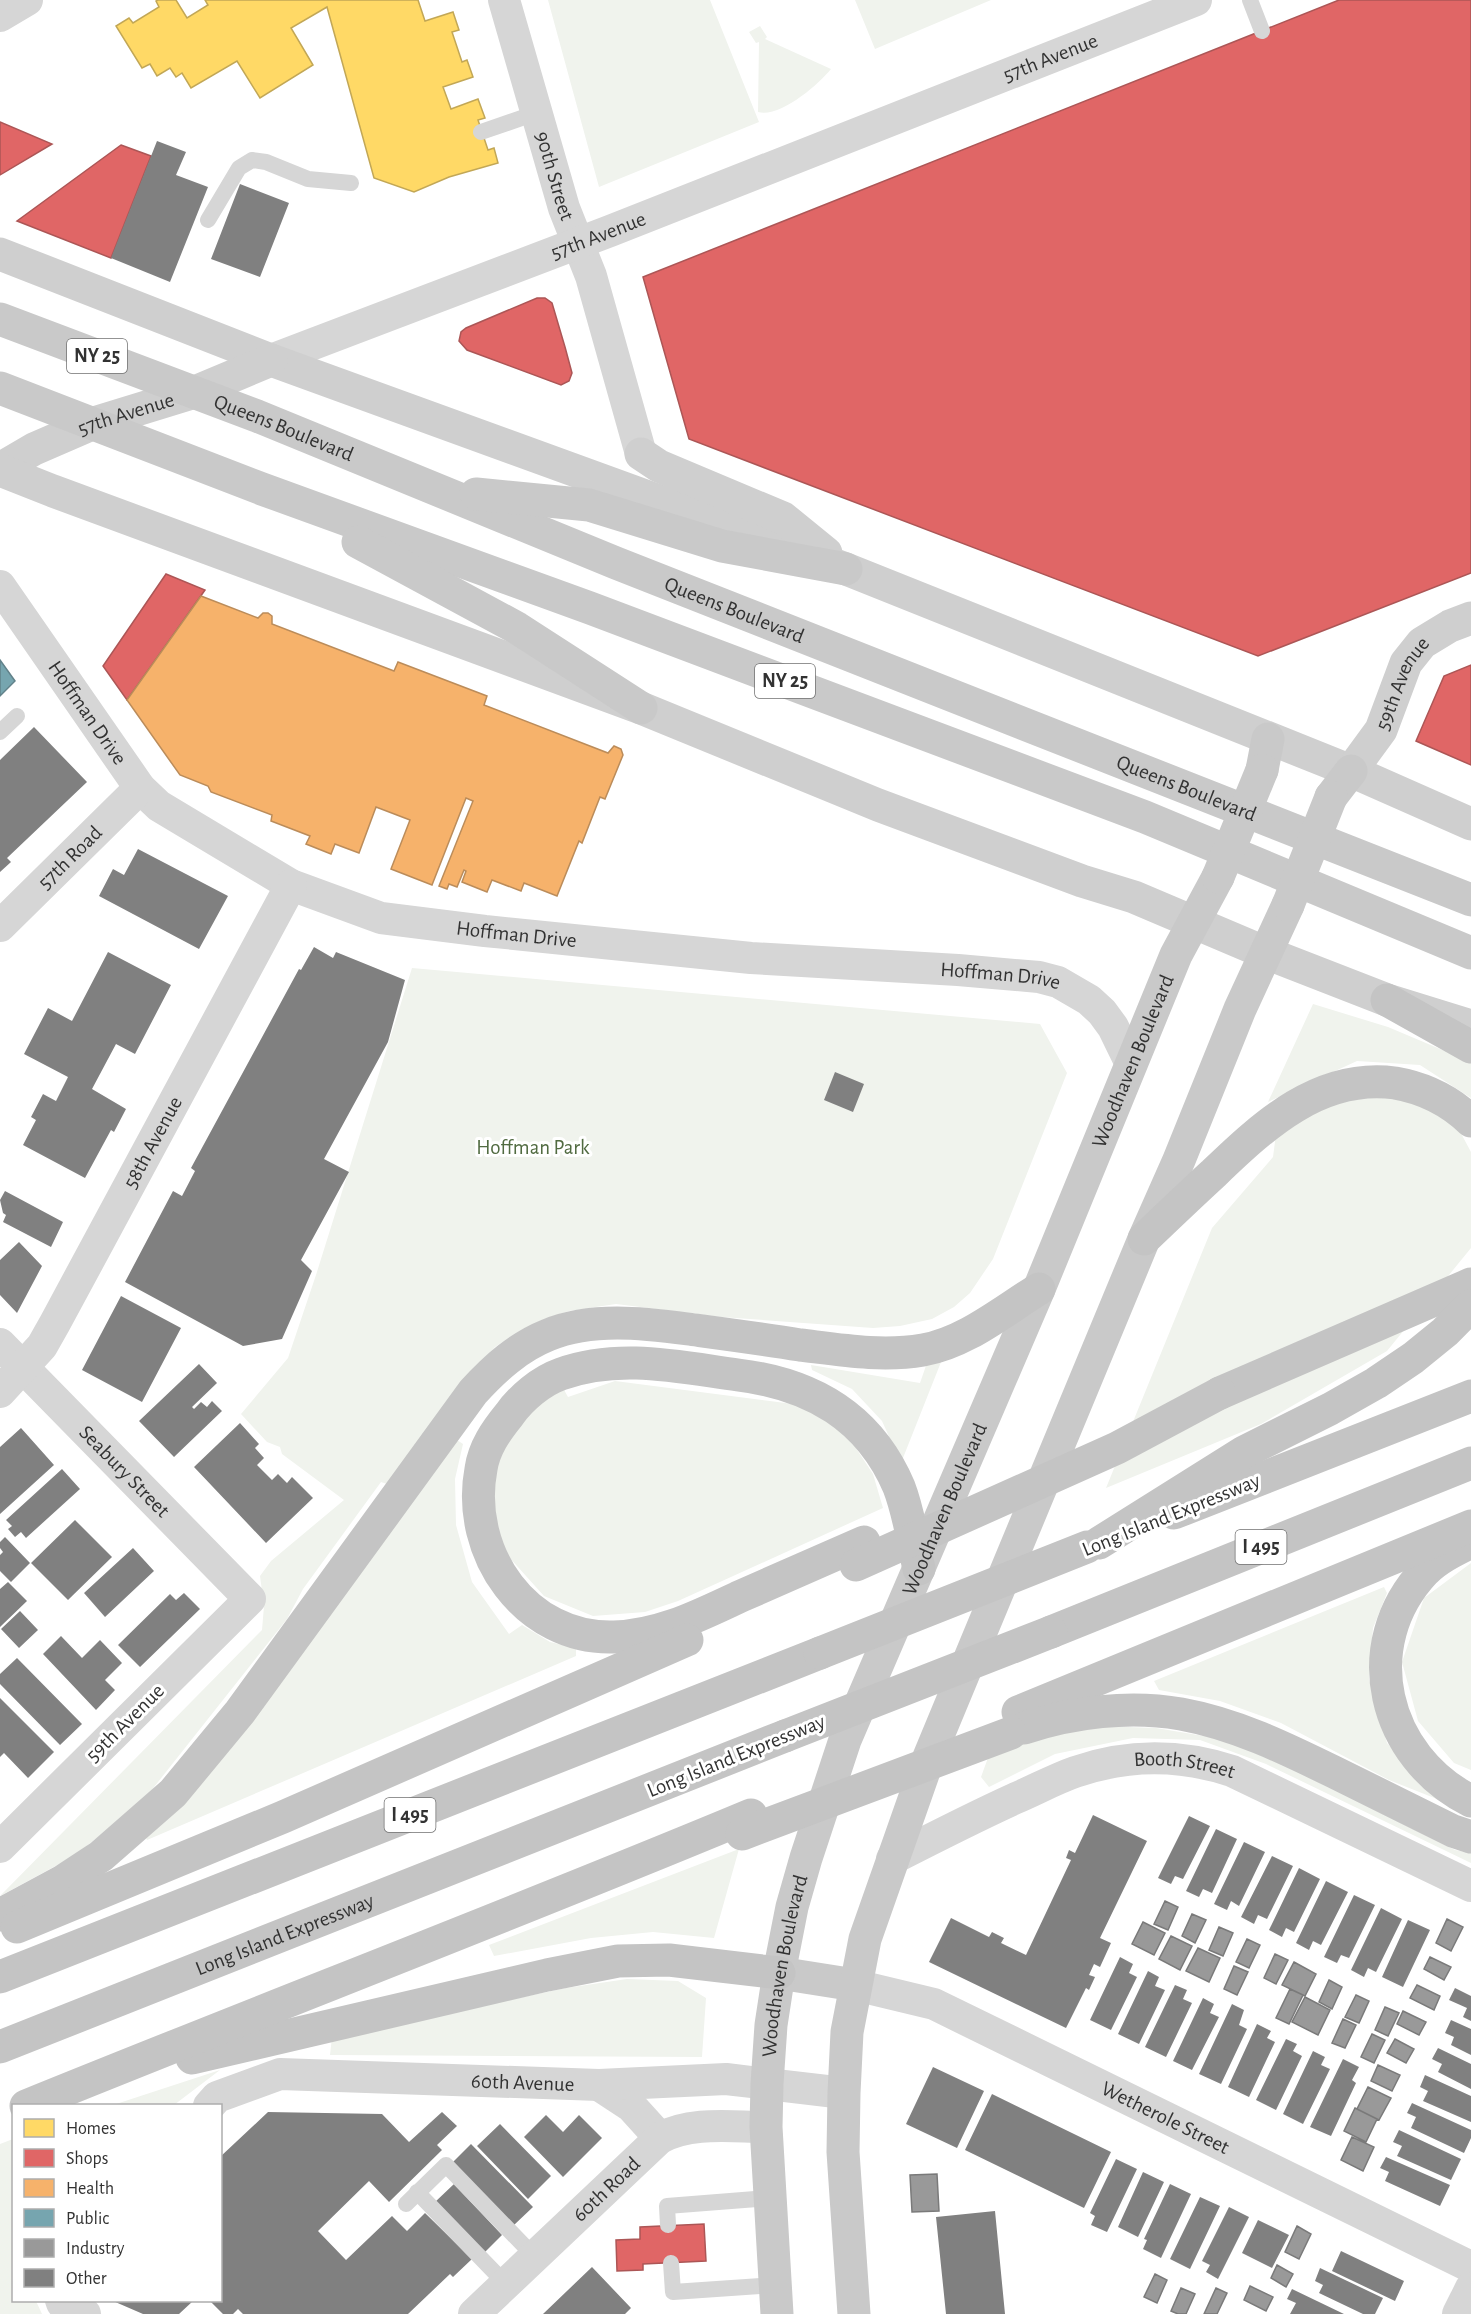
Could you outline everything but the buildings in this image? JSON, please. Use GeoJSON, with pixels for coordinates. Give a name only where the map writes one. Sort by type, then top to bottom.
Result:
{"type":"FeatureCollection","features":[{"type":"Feature","properties":{"kind":"highway"},"geometry":{"type":"LineString","coordinates":[[1387,1000],[1471,1047]]}},
{"type":"Feature","properties":{"kind":"highway"},"geometry":{"type":"LineString","coordinates":[[1144,1239],[1255,1135],[1296,1105],[1317,1094],[1360,1082],[1407,1085],[1429,1092],[1450,1103],[1471,1121]]}},
{"type":"Feature","properties":{"kind":"highway"},"geometry":{"type":"LineString","coordinates":[[919,1569],[899,1489],[872,1440],[854,1421],[832,1405],[807,1392],[777,1382],[747,1376],[632,1362],[581,1367],[557,1375],[534,1389],[517,1404],[488,1446],[481,1467],[479,1498],[482,1529],[489,1550],[508,1587],[537,1614],[572,1633],[615,1637],[656,1632],[860,1554],[1117,1448],[1220,1393],[1471,1284]]}},
{"type":"Feature","properties":{"kind":"highway"},"geometry":{"type":"LineString","coordinates":[[0,1915],[63,1881],[101,1856],[173,1793],[247,1704],[473,1392],[492,1371],[531,1343],[575,1327],[601,1323],[627,1323],[662,1325],[848,1351],[898,1353],[924,1350],[948,1343],[1039,1289]]}},
{"type":"Feature","properties":{"kind":"highway"},"geometry":{"type":"LineString","coordinates":[[1093,1545],[1244,1452],[1376,1383],[1413,1358],[1445,1332],[1471,1306]]}},
{"type":"Feature","properties":{"kind":"highway","name":"Long Island Expressway"},"geometry":{"type":"LineString","coordinates":[[0,1977],[1471,1396]]}},
{"type":"Feature","properties":{"kind":"highway","name":"Long Island Expressway"},"geometry":{"type":"LineString","coordinates":[[0,2047],[1051,1632],[1471,1463]]}},
{"type":"Feature","properties":{"kind":"highway"},"geometry":{"type":"LineString","coordinates":[[31,2104],[466,1929],[1014,1722],[1471,1526]]}},
{"type":"Feature","properties":{"kind":"highway"},"geometry":{"type":"LineString","coordinates":[[1471,1542],[1442,1557],[1425,1571],[1396,1613],[1388,1638],[1386,1686],[1401,1733],[1413,1756],[1433,1776],[1455,1793],[1471,1801]]}},
{"type":"Feature","properties":{"kind":"highway"},"geometry":{"type":"LineString","coordinates":[[0,1934],[283,1817],[860,1554]]}},
{"type":"Feature","properties":{"kind":"highway"},"geometry":{"type":"LineString","coordinates":[[1014,1722],[1094,1712],[1151,1712],[1203,1719],[1264,1739],[1453,1831],[1471,1837]]}},
{"type":"Feature","properties":{"kind":"highway"},"geometry":{"type":"LineString","coordinates":[[61,2091],[237,2046],[587,1966],[618,1961],[669,1960],[779,1973]]}},
{"type":"Feature","properties":{"kind":"main road","name":"Queens Boulevard"},"geometry":{"type":"LineString","coordinates":[[0,319],[195,392],[442,490],[616,563],[1471,900]]}},
{"type":"Feature","properties":{"kind":"main road","name":"Queens Boulevard"},"geometry":{"type":"LineString","coordinates":[[0,388],[262,489],[590,608],[1145,817],[1471,953]]}},
{"type":"Feature","properties":{"kind":"main road"},"geometry":{"type":"LineString","coordinates":[[262,489],[517,628],[642,708]]}},
{"type":"Feature","properties":{"kind":"main road"},"geometry":{"type":"LineString","coordinates":[[442,490],[590,505],[722,546],[846,569]]}},
{"type":"Feature","properties":{"kind":"main road","name":"Woodhaven Boulevard"},"geometry":{"type":"LineString","coordinates":[[776,2299],[766,2127],[771,2025],[792,1907],[825,1797],[845,1740],[1039,1289],[1176,956],[1218,877],[1265,754]]}},
{"type":"Feature","properties":{"kind":"main road"},"geometry":{"type":"LineString","coordinates":[[854,2314],[843,2152],[843,2093],[847,2032],[865,1939],[929,1757],[1144,1239],[1179,1160],[1240,1009],[1288,905],[1331,797],[1351,771]]}},
{"type":"Feature","properties":{"kind":"main road"},"geometry":{"type":"LineString","coordinates":[[779,1973],[855,1985]]}},
{"type":"Feature","properties":{"kind":"street"},"geometry":{"type":"LineString","coordinates":[[0,16],[27,0]]}},
{"type":"Feature","properties":{"kind":"street","name":"90th Street"},"geometry":{"type":"LineString","coordinates":[[504,0],[564,208],[591,276],[641,454]]}},
{"type":"Feature","properties":{"kind":"street","name":"57th Avenue"},"geometry":{"type":"LineString","coordinates":[[0,469],[34,449],[94,423],[195,392],[271,360],[578,243],[1196,0]]}},
{"type":"Feature","properties":{"kind":"street"},"geometry":{"type":"LineString","coordinates":[[0,254],[271,360],[846,569],[1265,754],[1351,771],[1471,824]]}},
{"type":"Feature","properties":{"kind":"street"},"geometry":{"type":"LineString","coordinates":[[641,454],[659,466],[783,518],[846,569]]}},
{"type":"Feature","properties":{"kind":"street"},"geometry":{"type":"LineString","coordinates":[[0,469],[53,491],[642,708],[878,805],[1082,881],[1134,897],[1266,953],[1387,1000],[1471,1026]]}},
{"type":"Feature","properties":{"kind":"street","name":"Hoffman Drive"},"geometry":{"type":"LineString","coordinates":[[0,586],[140,788],[159,806],[291,885],[386,919],[751,958],[958,970],[1058,982],[1089,999],[1102,1012],[1113,1027],[1131,1064]]}},
{"type":"Feature","properties":{"kind":"street","name":"59th Avenue"},"geometry":{"type":"LineString","coordinates":[[1351,771],[1381,730],[1406,663],[1422,643],[1450,626],[1471,618]]}},
{"type":"Feature","properties":{"kind":"street","name":"57th Road"},"geometry":{"type":"LineString","coordinates":[[0,926],[140,788]]}},
{"type":"Feature","properties":{"kind":"street","name":"58th Avenue"},"geometry":{"type":"LineString","coordinates":[[0,1392],[42,1346],[291,885]]}},
{"type":"Feature","properties":{"kind":"street","name":"Seabury Street"},"geometry":{"type":"LineString","coordinates":[[0,1344],[250,1599]]}},
{"type":"Feature","properties":{"kind":"street","name":"59th Avenue"},"geometry":{"type":"LineString","coordinates":[[0,1846],[250,1599]]}},
{"type":"Feature","properties":{"kind":"street","name":"Booth Street"},"geometry":{"type":"LineString","coordinates":[[892,1859],[1073,1772],[1131,1759],[1178,1758],[1206,1762],[1232,1771],[1471,1886]]}},
{"type":"Feature","properties":{"kind":"street","name":"Wetherole Street"},"geometry":{"type":"LineString","coordinates":[[855,1985],[934,2004],[1471,2267]]}},
{"type":"Feature","properties":{"kind":"street","name":"60th Avenue"},"geometry":{"type":"LineString","coordinates":[[211,2104],[217,2097],[280,2074],[599,2085],[726,2079],[843,2093]]}},
{"type":"Feature","properties":{"kind":"street"},"geometry":{"type":"LineString","coordinates":[[599,2085],[631,2106],[660,2138]]}},
{"type":"Feature","properties":{"kind":"street","name":"60th Road"},"geometry":{"type":"LineString","coordinates":[[474,2314],[660,2138],[674,2131],[696,2127],[766,2127]]}},
{"type":"Feature","properties":{"kind":"street"},"geometry":{"type":"LineString","coordinates":[[1458,2314],[1471,2288]]}},
{"type":"Feature","properties":{"kind":"lane"},"geometry":{"type":"LineString","coordinates":[[1250,0],[1262,31]]}},
{"type":"Feature","properties":{"kind":"lane"},"geometry":{"type":"LineString","coordinates":[[481,132],[536,113]]}},
{"type":"Feature","properties":{"kind":"lane"},"geometry":{"type":"LineString","coordinates":[[208,220],[238,168],[252,160],[266,162],[308,179],[351,183]]}},
{"type":"Feature","properties":{"kind":"lane"},"geometry":{"type":"LineString","coordinates":[[0,732],[17,716]]}},
{"type":"Feature","properties":{"kind":"lane"},"geometry":{"type":"LineString","coordinates":[[506,2284],[411,2198],[446,2165],[535,2257]]}},
{"type":"Feature","properties":{"kind":"lane"},"geometry":{"type":"LineString","coordinates":[[668,2225],[667,2206],[769,2198]]}},
{"type":"Feature","properties":{"kind":"lane"},"geometry":{"type":"LineString","coordinates":[[671,2263],[673,2292],[776,2299]]}},
{"type":"Feature","properties":{"kind":"green space"},"geometry":{"type":"Polygon","coordinates":[[[548,0],[710,0],[759,122],[599,187],[548,0]]]}},
{"type":"Feature","properties":{"kind":"green space"},"geometry":{"type":"Polygon","coordinates":[[[855,0],[991,0],[875,49],[855,0]]]}},
{"type":"Feature","properties":{"kind":"green space"},"geometry":{"type":"Polygon","coordinates":[[[760,26],[767,37],[765,39],[831,69],[798,99],[767,113],[758,112],[759,42],[756,43],[749,32],[760,26]]]}},
{"type":"Feature","properties":{"kind":"green space","name":"Hoffman Park"},"geometry":{"type":"Polygon","coordinates":[[[412,968],[1040,1024],[1067,1073],[993,1259],[970,1293],[954,1307],[932,1319],[900,1326],[873,1328],[721,1317],[616,1304],[569,1311],[544,1319],[495,1347],[469,1377],[387,1484],[381,1482],[303,1589],[287,1619],[143,1801],[74,1856],[0,1896],[262,1630],[264,1606],[260,1576],[271,1561],[344,1500],[282,1454],[280,1447],[267,1442],[241,1414],[288,1358],[412,968]]]}},
{"type":"Feature","properties":{"kind":"green space"},"geometry":{"type":"Polygon","coordinates":[[[1313,1004],[1388,1027],[1471,1062],[1471,1098],[1420,1065],[1357,1061],[1268,1102],[1313,1004]]]}},
{"type":"Feature","properties":{"kind":"green space"},"geometry":{"type":"Polygon","coordinates":[[[1373,1094],[1422,1101],[1456,1124],[1471,1152],[1471,1248],[1387,1351],[1261,1424],[1106,1488],[1212,1228],[1273,1157],[1276,1134],[1321,1103],[1373,1094]]]}},
{"type":"Feature","properties":{"kind":"green space"},"geometry":{"type":"Polygon","coordinates":[[[945,1352],[901,1463],[882,1421],[852,1389],[812,1370],[811,1365],[920,1383],[929,1357],[945,1352]]]}},
{"type":"Feature","properties":{"kind":"green space"},"geometry":{"type":"Polygon","coordinates":[[[615,1381],[801,1405],[844,1430],[873,1474],[883,1508],[678,1601],[645,1612],[593,1616],[544,1596],[508,1556],[490,1510],[492,1464],[521,1413],[563,1388],[568,1397],[615,1381]]]}},
{"type":"Feature","properties":{"kind":"green space"},"geometry":{"type":"Polygon","coordinates":[[[457,1440],[463,1444],[455,1479],[456,1525],[472,1582],[509,1634],[522,1625],[550,1642],[576,1648],[576,1656],[147,1840],[144,1833],[457,1440]]]}},
{"type":"Feature","properties":{"kind":"green space"},"geometry":{"type":"Polygon","coordinates":[[[1471,1563],[1471,1770],[1454,1763],[1418,1721],[1402,1662],[1424,1598],[1471,1563]]]}},
{"type":"Feature","properties":{"kind":"green space"},"geometry":{"type":"Polygon","coordinates":[[[1384,1587],[1387,1593],[1373,1628],[1369,1679],[1387,1743],[1442,1801],[1389,1780],[1281,1723],[1220,1701],[1159,1690],[1154,1681],[1384,1587]]]}},
{"type":"Feature","properties":{"kind":"green space"},"geometry":{"type":"Polygon","coordinates":[[[1099,1726],[1156,1728],[1222,1739],[1288,1767],[1455,1850],[1471,1853],[1471,1863],[1266,1764],[1200,1740],[1133,1738],[1055,1754],[989,1787],[981,1777],[989,1755],[1025,1741],[1099,1726]]]}},
{"type":"Feature","properties":{"kind":"green space"},"geometry":{"type":"Polygon","coordinates":[[[739,1849],[714,1938],[653,1932],[591,1938],[494,1956],[489,1945],[739,1849]]]}},
{"type":"Feature","properties":{"kind":"green space"},"geometry":{"type":"Polygon","coordinates":[[[627,1979],[678,1981],[706,1998],[702,2057],[330,2055],[332,2037],[566,1988],[627,1979]]]}},
{"type":"Feature","properties":{"kind":"green space"},"geometry":{"type":"Polygon","coordinates":[[[220,2070],[175,2104],[116,2104],[220,2070]]]}},
{"type":"Feature","properties":{"kind":"green space"},"geometry":{"type":"Polygon","coordinates":[[[12,2139],[12,2302],[36,2302],[42,2314],[0,2314],[0,2144],[12,2139]]]}}]}
